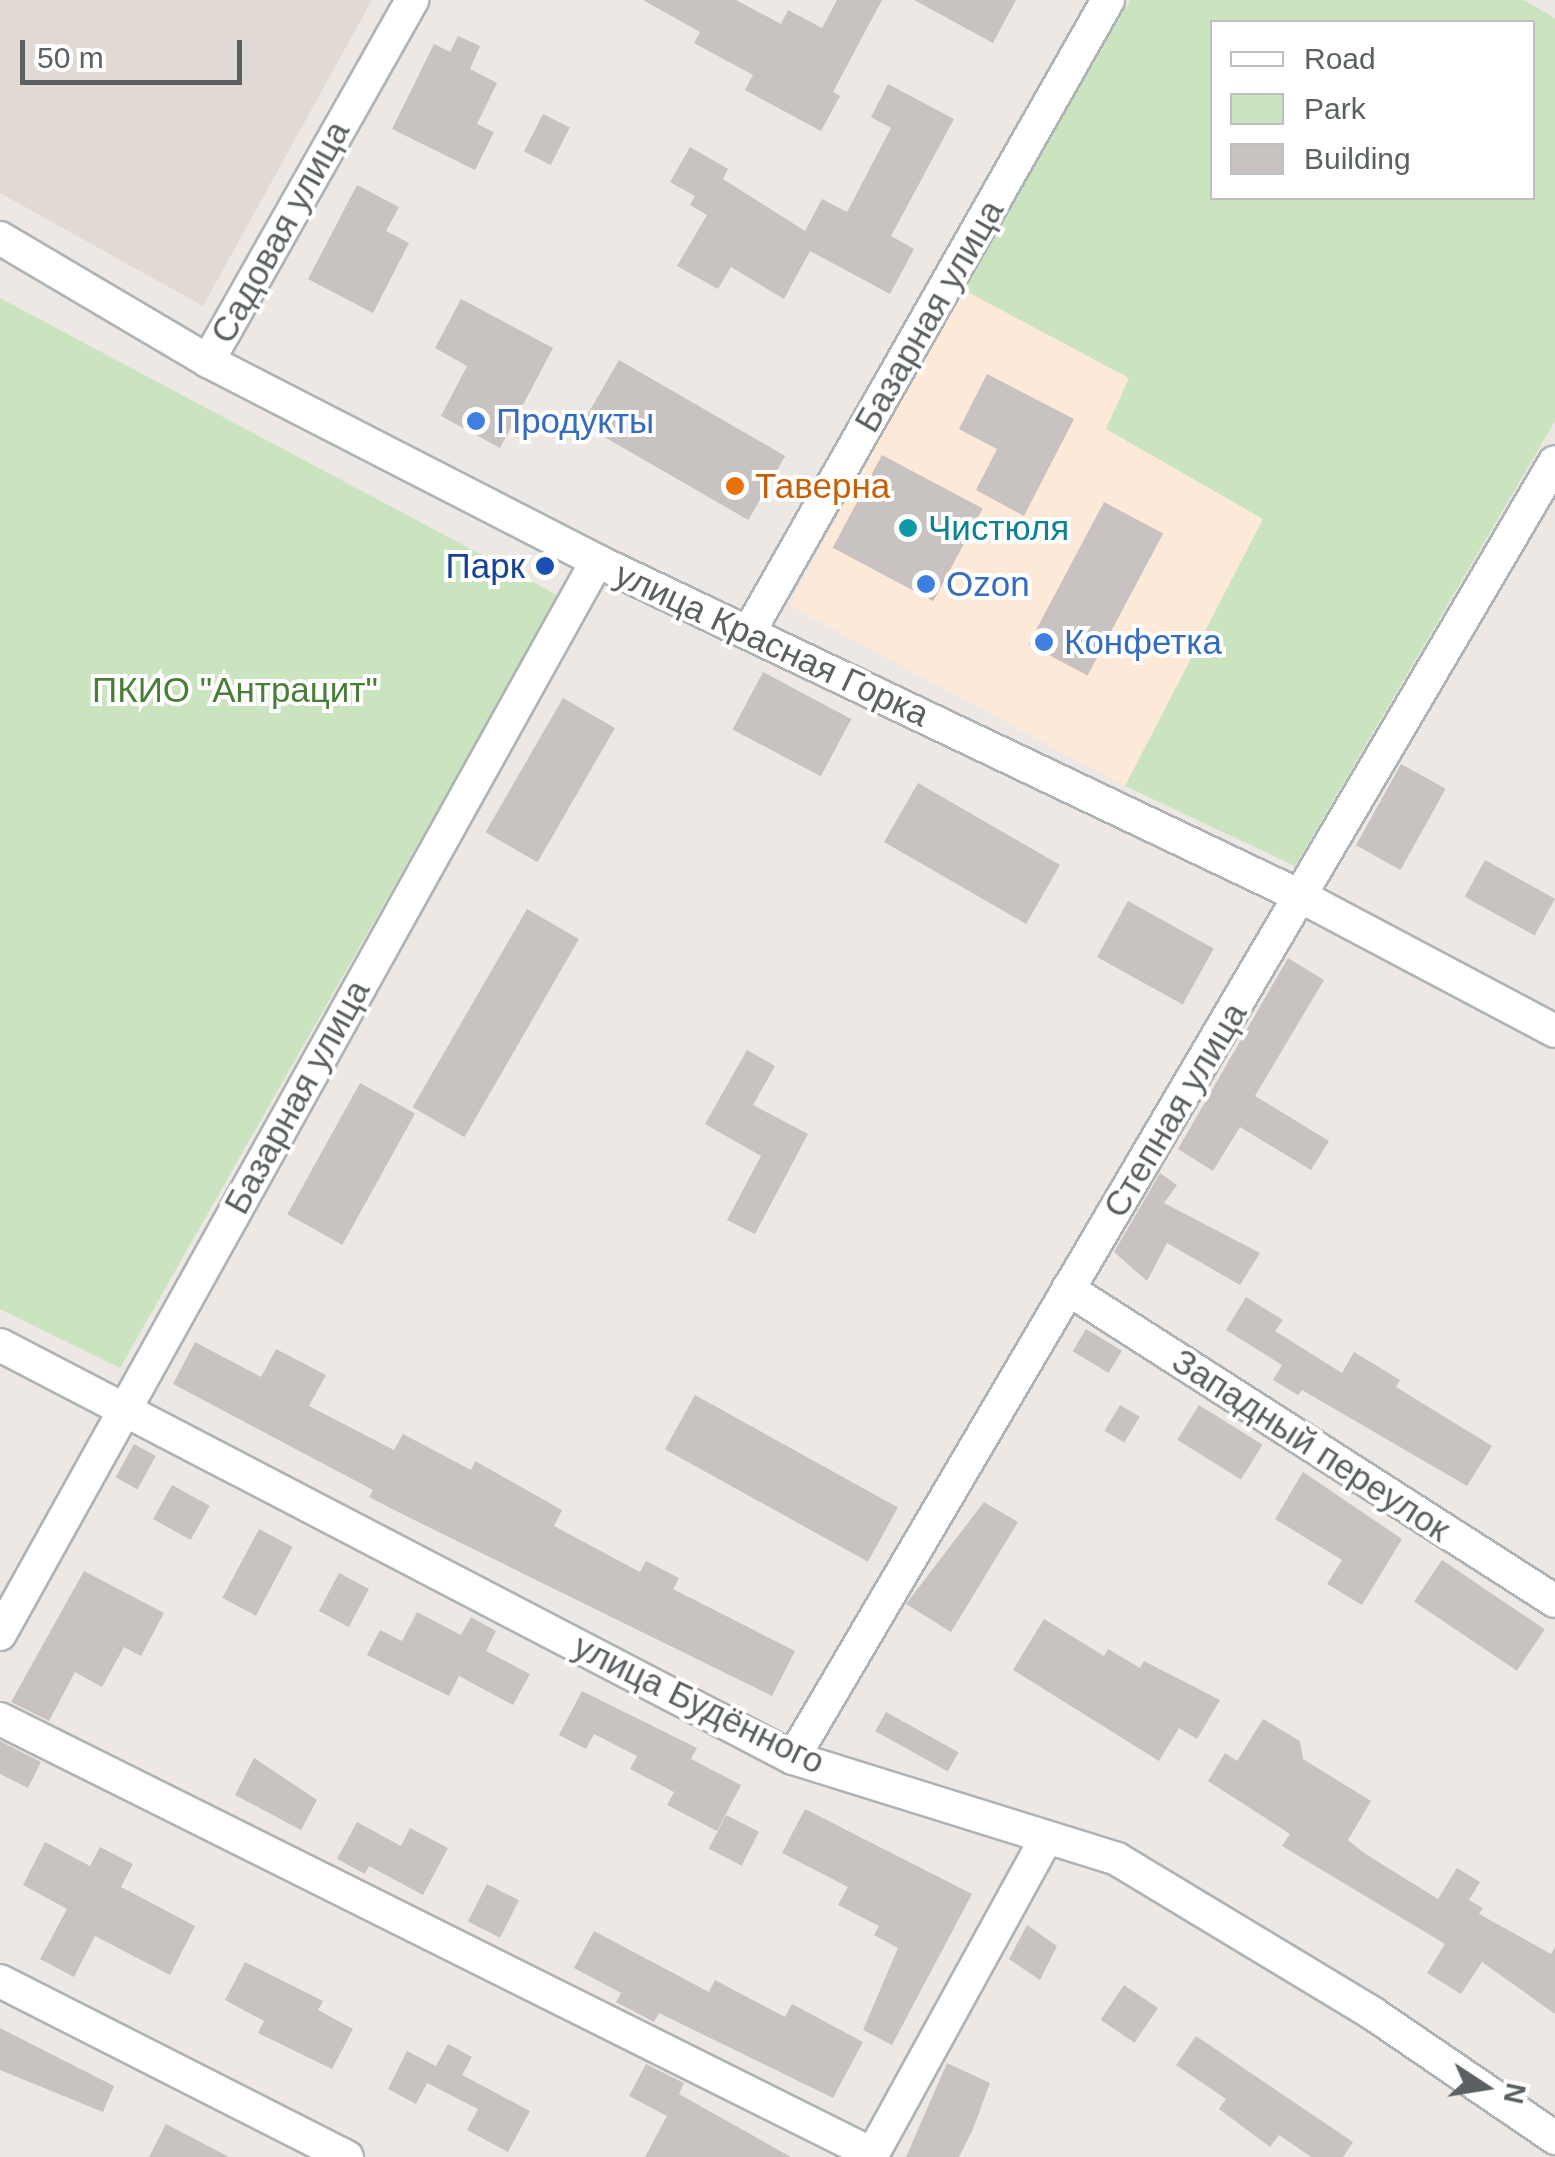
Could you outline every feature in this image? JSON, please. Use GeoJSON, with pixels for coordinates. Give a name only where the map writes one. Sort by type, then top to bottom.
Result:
{"type":"FeatureCollection","features":[{"type":"Feature","properties":{"kind":"street","name":"Садовая улица"},"geometry":{"type":"LineString","coordinates":[[208,360],[412,0]]}},
{"type":"Feature","properties":{"kind":"street","name":"Базарная улица"},"geometry":{"type":"LineString","coordinates":[[748,632],[1108,0]]}},
{"type":"Feature","properties":{"kind":"street","name":"улица Красная Горка"},"geometry":{"type":"LineString","coordinates":[[0,238],[208,360],[597,561],[1302,897],[1555,1032]]}},
{"type":"Feature","properties":{"kind":"street","name":"Степная улица"},"geometry":{"type":"LineString","coordinates":[[793,1758],[1555,462]]}},
{"type":"Feature","properties":{"kind":"street","name":"Базарная улица"},"geometry":{"type":"LineString","coordinates":[[0,1634],[597,561]]}},
{"type":"Feature","properties":{"kind":"street","name":"Западный переулок"},"geometry":{"type":"LineString","coordinates":[[1068,1289],[1555,1600]]}},
{"type":"Feature","properties":{"kind":"street","name":"улица Будённого"},"geometry":{"type":"LineString","coordinates":[[0,1345],[124,1406],[793,1758],[1045,1841],[1117,1859],[1372,2013],[1555,2138]]}},
{"type":"Feature","properties":{"kind":"street"},"geometry":{"type":"LineString","coordinates":[[0,1719],[872,2155],[1045,1841]]}},
{"type":"Feature","properties":{"kind":"street"},"geometry":{"type":"LineString","coordinates":[[0,1982],[347,2157]]}},
{"type":"Feature","properties":{"kind":"shaded area"},"geometry":{"type":"Polygon","coordinates":[[[0,0],[372,0],[203,306],[0,193],[0,0]]]}},
{"type":"Feature","properties":{"kind":"shaded area"},"geometry":{"type":"Polygon","coordinates":[[[962,289],[1129,378],[1106,429],[1264,519],[1125,786],[789,605],[962,289]]]}},
{"type":"Feature","properties":{"kind":"green space"},"geometry":{"type":"Polygon","coordinates":[[[1130,0],[1523,0],[1555,18],[1555,421],[1295,866],[1125,786],[1263,519],[1106,429],[1129,378],[962,289],[1130,0]]]}},
{"type":"Feature","properties":{"kind":"green space","name":"ПКИО \"Антрацит\""},"geometry":{"type":"Polygon","coordinates":[[[0,298],[559,596],[120,1368],[0,1309],[0,298]]]}},
{"type":"Feature","properties":{"kind":"building"},"geometry":{"type":"Polygon","coordinates":[[[643,0],[736,0],[781,24],[788,10],[822,28],[837,0],[882,0],[833,92],[840,96],[821,131],[745,90],[753,75],[694,43],[700,32],[643,0]]]}},
{"type":"Feature","properties":{"kind":"building"},"geometry":{"type":"Polygon","coordinates":[[[914,0],[1016,0],[993,43],[914,0]]]}},
{"type":"Feature","properties":{"kind":"building"},"geometry":{"type":"Polygon","coordinates":[[[458,36],[480,46],[470,69],[497,83],[477,124],[494,132],[475,170],[392,129],[434,44],[450,52],[458,36]]]}},
{"type":"Feature","properties":{"kind":"building"},"geometry":{"type":"Polygon","coordinates":[[[888,84],[954,119],[891,236],[914,249],[890,294],[810,251],[784,299],[731,267],[718,289],[677,266],[707,215],[690,205],[695,196],[670,182],[690,147],[728,169],[723,179],[805,231],[822,199],[847,212],[891,128],[871,117],[888,84]]]}},
{"type":"Feature","properties":{"kind":"building"},"geometry":{"type":"Polygon","coordinates":[[[543,114],[570,128],[551,165],[524,151],[543,114]]]}},
{"type":"Feature","properties":{"kind":"building"},"geometry":{"type":"Polygon","coordinates":[[[357,185],[399,207],[386,231],[409,243],[373,313],[308,279],[357,185]]]}},
{"type":"Feature","properties":{"kind":"building"},"geometry":{"type":"Polygon","coordinates":[[[461,299],[553,348],[500,448],[441,416],[467,366],[435,348],[461,299]]]}},
{"type":"Feature","properties":{"kind":"building"},"geometry":{"type":"Polygon","coordinates":[[[619,360],[785,456],[748,520],[582,424],[619,360]]]}},
{"type":"Feature","properties":{"kind":"building"},"geometry":{"type":"Polygon","coordinates":[[[987,374],[1074,419],[1024,516],[976,490],[997,449],[959,429],[987,374]]]}},
{"type":"Feature","properties":{"kind":"building","name":"Чистюля"},"geometry":{"type":"Polygon","coordinates":[[[882,455],[983,509],[933,601],[833,548],[882,455]]]}},
{"type":"Feature","properties":{"kind":"building"},"geometry":{"type":"Polygon","coordinates":[[[1104,502],[1163,533],[1088,676],[1028,644],[1104,502]]]}},
{"type":"Feature","properties":{"kind":"building"},"geometry":{"type":"Polygon","coordinates":[[[763,672],[851,719],[821,776],[732,729],[763,672]]]}},
{"type":"Feature","properties":{"kind":"building"},"geometry":{"type":"Polygon","coordinates":[[[563,698],[615,728],[537,862],[486,832],[563,698]]]}},
{"type":"Feature","properties":{"kind":"building"},"geometry":{"type":"Polygon","coordinates":[[[1401,764],[1446,789],[1401,870],[1356,845],[1401,764]]]}},
{"type":"Feature","properties":{"kind":"building"},"geometry":{"type":"Polygon","coordinates":[[[918,783],[1060,865],[1026,924],[884,842],[918,783]]]}},
{"type":"Feature","properties":{"kind":"building"},"geometry":{"type":"Polygon","coordinates":[[[1485,860],[1555,899],[1535,936],[1465,897],[1485,860]]]}},
{"type":"Feature","properties":{"kind":"building"},"geometry":{"type":"Polygon","coordinates":[[[1128,901],[1214,949],[1183,1004],[1097,957],[1128,901]]]}},
{"type":"Feature","properties":{"kind":"building"},"geometry":{"type":"Polygon","coordinates":[[[527,909],[579,939],[464,1137],[412,1107],[527,909]]]}},
{"type":"Feature","properties":{"kind":"building"},"geometry":{"type":"Polygon","coordinates":[[[1288,958],[1324,980],[1255,1096],[1329,1141],[1311,1170],[1240,1127],[1213,1171],[1178,1149],[1288,958]]]}},
{"type":"Feature","properties":{"kind":"building"},"geometry":{"type":"Polygon","coordinates":[[[747,1050],[775,1066],[753,1105],[808,1134],[755,1234],[727,1220],[761,1156],[705,1124],[747,1050]]]}},
{"type":"Feature","properties":{"kind":"building"},"geometry":{"type":"Polygon","coordinates":[[[360,1083],[415,1114],[342,1245],[287,1214],[360,1083]]]}},
{"type":"Feature","properties":{"kind":"building"},"geometry":{"type":"Polygon","coordinates":[[[1160,1173],[1177,1185],[1164,1203],[1260,1253],[1240,1285],[1167,1243],[1147,1281],[1114,1252],[1160,1173]]]}},
{"type":"Feature","properties":{"kind":"building"},"geometry":{"type":"Polygon","coordinates":[[[1246,1297],[1283,1320],[1275,1331],[1342,1373],[1354,1352],[1400,1380],[1396,1387],[1492,1446],[1467,1486],[1302,1390],[1298,1395],[1273,1380],[1282,1365],[1226,1330],[1246,1297]]]}},
{"type":"Feature","properties":{"kind":"building"},"geometry":{"type":"Polygon","coordinates":[[[1086,1329],[1122,1351],[1109,1373],[1073,1351],[1086,1329]]]}},
{"type":"Feature","properties":{"kind":"building"},"geometry":{"type":"Polygon","coordinates":[[[195,1342],[261,1377],[276,1349],[326,1375],[309,1406],[394,1450],[403,1434],[471,1470],[475,1461],[562,1510],[554,1526],[640,1572],[646,1561],[679,1578],[673,1589],[795,1651],[772,1696],[369,1497],[373,1490],[173,1384],[195,1342]]]}},
{"type":"Feature","properties":{"kind":"building"},"geometry":{"type":"Polygon","coordinates":[[[695,1395],[898,1507],[868,1562],[665,1449],[695,1395]]]}},
{"type":"Feature","properties":{"kind":"building"},"geometry":{"type":"Polygon","coordinates":[[[1120,1405],[1140,1417],[1124,1443],[1105,1431],[1120,1405]]]}},
{"type":"Feature","properties":{"kind":"building"},"geometry":{"type":"Polygon","coordinates":[[[1199,1405],[1263,1445],[1241,1480],[1177,1440],[1199,1405]]]}},
{"type":"Feature","properties":{"kind":"building"},"geometry":{"type":"Polygon","coordinates":[[[134,1444],[156,1456],[137,1489],[116,1477],[134,1444]]]}},
{"type":"Feature","properties":{"kind":"building"},"geometry":{"type":"Polygon","coordinates":[[[1303,1472],[1402,1539],[1362,1605],[1327,1584],[1342,1560],[1275,1519],[1303,1472]]]}},
{"type":"Feature","properties":{"kind":"building"},"geometry":{"type":"Polygon","coordinates":[[[172,1485],[210,1506],[191,1540],[153,1519],[172,1485]]]}},
{"type":"Feature","properties":{"kind":"building"},"geometry":{"type":"Polygon","coordinates":[[[984,1502],[1018,1522],[951,1632],[906,1604],[984,1502]]]}},
{"type":"Feature","properties":{"kind":"building"},"geometry":{"type":"Polygon","coordinates":[[[259,1529],[293,1547],[256,1616],[222,1598],[259,1529]]]}},
{"type":"Feature","properties":{"kind":"building"},"geometry":{"type":"Polygon","coordinates":[[[1442,1560],[1545,1629],[1517,1671],[1414,1601],[1442,1560]]]}},
{"type":"Feature","properties":{"kind":"building"},"geometry":{"type":"Polygon","coordinates":[[[84,1571],[164,1613],[141,1656],[124,1647],[102,1687],[75,1672],[49,1721],[11,1702],[84,1571]]]}},
{"type":"Feature","properties":{"kind":"building"},"geometry":{"type":"Polygon","coordinates":[[[339,1573],[369,1589],[349,1627],[319,1611],[339,1573]]]}},
{"type":"Feature","properties":{"kind":"building"},"geometry":{"type":"Polygon","coordinates":[[[417,1612],[461,1635],[471,1617],[496,1631],[486,1651],[530,1674],[513,1705],[459,1676],[449,1696],[367,1655],[380,1630],[402,1641],[417,1612]]]}},
{"type":"Feature","properties":{"kind":"building"},"geometry":{"type":"Polygon","coordinates":[[[1044,1619],[1104,1656],[1108,1649],[1140,1668],[1144,1661],[1220,1700],[1197,1739],[1179,1728],[1159,1761],[1013,1670],[1044,1619]]]}},
{"type":"Feature","properties":{"kind":"building"},"geometry":{"type":"Polygon","coordinates":[[[582,1691],[697,1748],[691,1759],[741,1785],[717,1831],[667,1805],[674,1792],[630,1769],[637,1756],[594,1734],[586,1749],[559,1735],[582,1691]]]}},
{"type":"Feature","properties":{"kind":"building"},"geometry":{"type":"Polygon","coordinates":[[[886,1712],[959,1752],[948,1771],[875,1731],[886,1712]]]}},
{"type":"Feature","properties":{"kind":"building"},"geometry":{"type":"Polygon","coordinates":[[[1263,1719],[1300,1741],[1303,1759],[1371,1801],[1348,1840],[1364,1853],[1438,1899],[1457,1868],[1480,1882],[1469,1900],[1483,1908],[1479,1914],[1551,1954],[1555,1947],[1555,2014],[1482,1962],[1461,1994],[1427,1973],[1445,1944],[1282,1846],[1290,1834],[1208,1781],[1225,1753],[1237,1761],[1263,1719]]]}},
{"type":"Feature","properties":{"kind":"building"},"geometry":{"type":"Polygon","coordinates":[[[0,1741],[41,1762],[28,1788],[0,1774],[0,1741]]]}},
{"type":"Feature","properties":{"kind":"building"},"geometry":{"type":"Polygon","coordinates":[[[254,1758],[317,1800],[301,1830],[235,1795],[254,1758]]]}},
{"type":"Feature","properties":{"kind":"building"},"geometry":{"type":"Polygon","coordinates":[[[805,1809],[972,1894],[892,2045],[863,2030],[898,1948],[874,1935],[879,1926],[838,1905],[848,1887],[782,1853],[805,1809]]]}},
{"type":"Feature","properties":{"kind":"building"},"geometry":{"type":"Polygon","coordinates":[[[726,1815],[759,1832],[742,1866],[709,1849],[726,1815]]]}},
{"type":"Feature","properties":{"kind":"building"},"geometry":{"type":"Polygon","coordinates":[[[357,1822],[401,1846],[410,1828],[448,1848],[423,1895],[369,1866],[365,1874],[337,1859],[357,1822]]]}},
{"type":"Feature","properties":{"kind":"building"},"geometry":{"type":"Polygon","coordinates":[[[45,1842],[90,1866],[100,1847],[133,1864],[121,1887],[195,1926],[170,1975],[95,1936],[74,1977],[40,1959],[67,1909],[23,1885],[45,1842]]]}},
{"type":"Feature","properties":{"kind":"building"},"geometry":{"type":"Polygon","coordinates":[[[487,1884],[519,1900],[500,1938],[468,1921],[487,1884]]]}},
{"type":"Feature","properties":{"kind":"building"},"geometry":{"type":"Polygon","coordinates":[[[1027,1925],[1057,1946],[1040,1980],[1009,1959],[1027,1925]]]}},
{"type":"Feature","properties":{"kind":"building"},"geometry":{"type":"Polygon","coordinates":[[[594,1931],[709,1992],[715,1980],[785,2017],[792,2004],[863,2042],[833,2098],[659,2013],[654,2022],[616,2002],[621,1993],[574,1968],[594,1931]]]}},
{"type":"Feature","properties":{"kind":"building"},"geometry":{"type":"Polygon","coordinates":[[[245,1962],[323,2001],[318,2010],[353,2029],[332,2069],[258,2033],[264,2021],[225,2000],[245,1962]]]}},
{"type":"Feature","properties":{"kind":"building"},"geometry":{"type":"Polygon","coordinates":[[[1124,1985],[1158,2008],[1135,2043],[1101,2020],[1124,1985]]]}},
{"type":"Feature","properties":{"kind":"building"},"geometry":{"type":"Polygon","coordinates":[[[0,2028],[114,2086],[103,2112],[0,2070],[0,2028]]]}},
{"type":"Feature","properties":{"kind":"building"},"geometry":{"type":"Polygon","coordinates":[[[1196,2036],[1353,2142],[1343,2157],[1311,2157],[1279,2135],[1270,2147],[1219,2109],[1226,2099],[1176,2065],[1196,2036]]]}},
{"type":"Feature","properties":{"kind":"building"},"geometry":{"type":"Polygon","coordinates":[[[448,2044],[472,2057],[462,2075],[530,2111],[508,2152],[467,2130],[478,2109],[427,2083],[416,2104],[388,2089],[407,2051],[436,2066],[448,2044]]]}},
{"type":"Feature","properties":{"kind":"building"},"geometry":{"type":"Polygon","coordinates":[[[947,2063],[990,2083],[973,2129],[959,2157],[906,2157],[947,2063]]]}},
{"type":"Feature","properties":{"kind":"building"},"geometry":{"type":"Polygon","coordinates":[[[646,2064],[684,2083],[679,2094],[791,2157],[645,2157],[667,2116],[629,2096],[646,2064]]]}},
{"type":"Feature","properties":{"kind":"building"},"geometry":{"type":"Polygon","coordinates":[[[166,2124],[229,2157],[149,2157],[166,2124]]]}},
{"type":"Feature","properties":{"kind":"place","name":"Продукты"},"geometry":{"type":"Point","coordinates":[476,421]}},
{"type":"Feature","properties":{"kind":"place","name":"Таверна"},"geometry":{"type":"Point","coordinates":[735,486]}},
{"type":"Feature","properties":{"kind":"place","name":"Чистюля"},"geometry":{"type":"Point","coordinates":[908,528]}},
{"type":"Feature","properties":{"kind":"place","name":"Парк"},"geometry":{"type":"Point","coordinates":[545,566]}},
{"type":"Feature","properties":{"kind":"place","name":"Ozon"},"geometry":{"type":"Point","coordinates":[926,584]}},
{"type":"Feature","properties":{"kind":"place","name":"Конфетка"},"geometry":{"type":"Point","coordinates":[1044,642]}}]}
